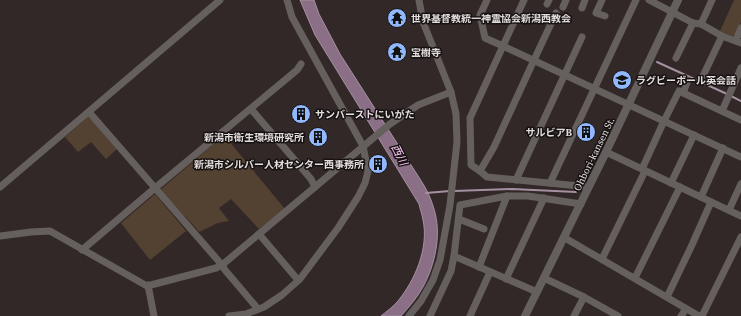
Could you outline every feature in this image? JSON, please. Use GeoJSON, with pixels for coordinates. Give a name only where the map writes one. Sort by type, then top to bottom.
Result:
{"type":"FeatureCollection","features":[{"type":"Feature","properties":{"kind":"street"},"geometry":{"type":"LineString","coordinates":[[0,187],[220,0]]}},
{"type":"Feature","properties":{"kind":"street"},"geometry":{"type":"LineString","coordinates":[[229,316],[246,314],[264,307],[282,295],[298,280],[338,228],[358,197],[365,183],[368,171],[363,146],[292,17],[287,0]]}},
{"type":"Feature","properties":{"kind":"street"},"geometry":{"type":"LineString","coordinates":[[409,316],[421,301],[433,280],[440,260],[450,205],[457,142],[456,114],[451,92],[423,22],[418,0]]}},
{"type":"Feature","properties":{"kind":"street"},"geometry":{"type":"LineString","coordinates":[[487,0],[480,15],[485,38],[741,157]]}},
{"type":"Feature","properties":{"kind":"street"},"geometry":{"type":"LineString","coordinates":[[524,0],[470,118],[471,165],[487,177],[589,187]]}},
{"type":"Feature","properties":{"kind":"street"},"geometry":{"type":"LineString","coordinates":[[582,8],[585,0]]}},
{"type":"Feature","properties":{"kind":"street"},"geometry":{"type":"LineString","coordinates":[[602,0],[596,13],[605,16]]}},
{"type":"Feature","properties":{"kind":"street"},"geometry":{"type":"LineString","coordinates":[[550,183],[636,0]]}},
{"type":"Feature","properties":{"kind":"street"},"geometry":{"type":"LineString","coordinates":[[649,0],[722,36],[738,42],[741,28]]}},
{"type":"Feature","properties":{"kind":"street","name":"Ohbori-kansen St."},"geometry":{"type":"LineString","coordinates":[[525,316],[581,204],[678,0]]}},
{"type":"Feature","properties":{"kind":"street"},"geometry":{"type":"LineString","coordinates":[[676,58],[712,0]]}},
{"type":"Feature","properties":{"kind":"street"},"geometry":{"type":"LineString","coordinates":[[480,171],[494,147],[556,13]]}},
{"type":"Feature","properties":{"kind":"street"},"geometry":{"type":"LineString","coordinates":[[702,78],[722,36]]}},
{"type":"Feature","properties":{"kind":"street"},"geometry":{"type":"LineString","coordinates":[[516,180],[582,37]]}},
{"type":"Feature","properties":{"kind":"street"},"geometry":{"type":"LineString","coordinates":[[82,250],[297,70],[301,64]]}},
{"type":"Feature","properties":{"kind":"street"},"geometry":{"type":"LineString","coordinates":[[722,111],[741,68]]}},
{"type":"Feature","properties":{"kind":"street"},"geometry":{"type":"LineString","coordinates":[[683,93],[688,80]]}},
{"type":"Feature","properties":{"kind":"street"},"geometry":{"type":"LineString","coordinates":[[602,259],[679,91],[741,120]]}},
{"type":"Feature","properties":{"kind":"street"},"geometry":{"type":"LineString","coordinates":[[0,236],[31,232],[50,232],[148,285],[198,273],[222,265],[390,124],[418,105],[451,92]]}},
{"type":"Feature","properties":{"kind":"street"},"geometry":{"type":"LineString","coordinates":[[251,109],[311,179],[315,187]]}},
{"type":"Feature","properties":{"kind":"street"},"geometry":{"type":"LineString","coordinates":[[89,112],[222,265],[258,309]]}},
{"type":"Feature","properties":{"kind":"street"},"geometry":{"type":"LineString","coordinates":[[671,183],[694,135]]}},
{"type":"Feature","properties":{"kind":"street"},"geometry":{"type":"LineString","coordinates":[[700,197],[723,148]]}},
{"type":"Feature","properties":{"kind":"street"},"geometry":{"type":"LineString","coordinates":[[606,152],[741,216]]}},
{"type":"Feature","properties":{"kind":"street"},"geometry":{"type":"LineString","coordinates":[[729,210],[741,184]]}},
{"type":"Feature","properties":{"kind":"street"},"geometry":{"type":"LineString","coordinates":[[635,278],[680,187]]}},
{"type":"Feature","properties":{"kind":"street"},"geometry":{"type":"LineString","coordinates":[[430,316],[451,271],[460,205],[507,196],[528,196],[581,204]]}},
{"type":"Feature","properties":{"kind":"street"},"geometry":{"type":"LineString","coordinates":[[479,267],[507,196]]}},
{"type":"Feature","properties":{"kind":"street"},"geometry":{"type":"LineString","coordinates":[[506,279],[544,198]]}},
{"type":"Feature","properties":{"kind":"street"},"geometry":{"type":"LineString","coordinates":[[667,297],[711,202]]}},
{"type":"Feature","properties":{"kind":"street"},"geometry":{"type":"LineString","coordinates":[[459,219],[484,229]]}},
{"type":"Feature","properties":{"kind":"street"},"geometry":{"type":"LineString","coordinates":[[259,234],[298,280]]}},
{"type":"Feature","properties":{"kind":"street"},"geometry":{"type":"LineString","coordinates":[[564,238],[700,316],[741,237]]}},
{"type":"Feature","properties":{"kind":"street"},"geometry":{"type":"LineString","coordinates":[[454,256],[536,292]]}},
{"type":"Feature","properties":{"kind":"street"},"geometry":{"type":"LineString","coordinates":[[470,316],[490,272]]}},
{"type":"Feature","properties":{"kind":"street"},"geometry":{"type":"LineString","coordinates":[[544,278],[584,297],[618,316]]}},
{"type":"Feature","properties":{"kind":"street"},"geometry":{"type":"LineString","coordinates":[[148,285],[154,316]]}},
{"type":"Feature","properties":{"kind":"street"},"geometry":{"type":"LineString","coordinates":[[574,316],[584,297]]}},
{"type":"Feature","properties":{"kind":"street"},"geometry":{"type":"LineString","coordinates":[[681,316],[686,309]]}},
{"type":"Feature","properties":{"kind":"shaded area"},"geometry":{"type":"Polygon","coordinates":[[[734,0],[741,0],[741,22],[735,35],[732,36],[720,31],[734,0]]]}},
{"type":"Feature","properties":{"kind":"shaded area"},"geometry":{"type":"Polygon","coordinates":[[[89,116],[117,149],[106,159],[91,142],[78,152],[65,137],[89,116]]]}},
{"type":"Feature","properties":{"kind":"shaded area"},"geometry":{"type":"Polygon","coordinates":[[[224,135],[285,209],[259,229],[231,199],[219,208],[229,221],[218,223],[199,232],[160,190],[224,135]]]}},
{"type":"Feature","properties":{"kind":"shaded area"},"geometry":{"type":"Polygon","coordinates":[[[155,194],[186,231],[150,260],[121,223],[155,194]]]}},
{"type":"Feature","properties":{"kind":"water","name":"西川"},"geometry":{"type":"Polygon","coordinates":[[[300,0],[314,0],[319,14],[340,54],[422,182],[433,205],[437,229],[434,259],[423,287],[416,299],[401,316],[381,316],[396,303],[404,293],[415,274],[419,263],[424,242],[424,231],[423,218],[419,204],[315,35],[300,0]]]}},
{"type":"Feature","properties":{"kind":"waterway"},"geometry":{"type":"LineString","coordinates":[[657,62],[727,94]]}},
{"type":"Feature","properties":{"kind":"waterway"},"geometry":{"type":"LineString","coordinates":[[731,96],[741,101]]}},
{"type":"Feature","properties":{"kind":"waterway"},"geometry":{"type":"LineString","coordinates":[[454,191],[512,189],[576,192]]}},
{"type":"Feature","properties":{"kind":"waterway"},"geometry":{"type":"LineString","coordinates":[[426,193],[450,191]]}},
{"type":"Feature","properties":{"kind":"place","name":"世界基督教統一神霊協会新潟西教会"},"geometry":{"type":"Point","coordinates":[397,18]}},
{"type":"Feature","properties":{"kind":"place","name":"宝樹寺"},"geometry":{"type":"Point","coordinates":[397,52]}},
{"type":"Feature","properties":{"kind":"place","name":"ラグビーボール英会話"},"geometry":{"type":"Point","coordinates":[622,80]}},
{"type":"Feature","properties":{"kind":"place","name":"サンバーストにいがた"},"geometry":{"type":"Point","coordinates":[301,114]}},
{"type":"Feature","properties":{"kind":"place","name":"サルビアB"},"geometry":{"type":"Point","coordinates":[586,132]}},
{"type":"Feature","properties":{"kind":"place","name":"新潟市衛生環境研究所"},"geometry":{"type":"Point","coordinates":[318,137]}},
{"type":"Feature","properties":{"kind":"place","name":"新潟市シルバー人材センター西事務所"},"geometry":{"type":"Point","coordinates":[378,164]}}]}
